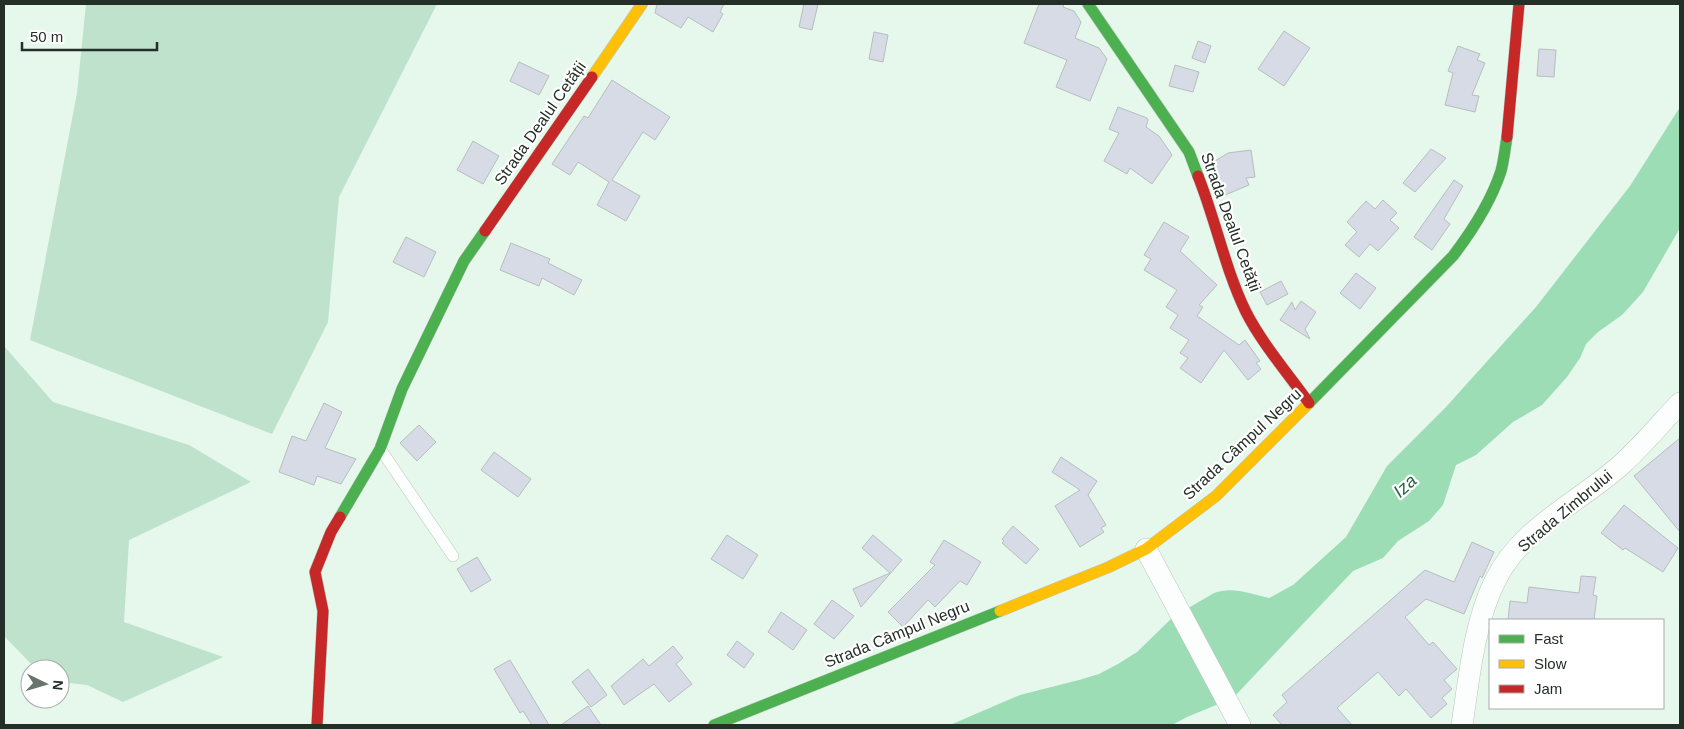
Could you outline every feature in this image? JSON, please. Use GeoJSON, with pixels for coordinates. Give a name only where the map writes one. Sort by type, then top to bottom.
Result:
{"type":"FeatureCollection","features":[{"type":"Feature","properties":{"kind":"street","name":"Strada Dealul Cetății"},"geometry":{"type":"LineString","coordinates":[[317,725],[322,610],[315,572],[331,532],[380,449],[402,389],[464,261],[642,4]]}},
{"type":"Feature","properties":{"kind":"street","name":"Strada Dealul Cetății"},"geometry":{"type":"LineString","coordinates":[[1088,4],[1189,152],[1207,198],[1227,264],[1246,312],[1309,403]]}},
{"type":"Feature","properties":{"kind":"street","name":"Strada Câmpul Negru"},"geometry":{"type":"LineString","coordinates":[[714,725],[1110,567],[1146,549],[1216,496],[1453,256],[1480,217],[1495,186],[1508,133],[1519,4]]}},
{"type":"Feature","properties":{"kind":"street","name":"Strada Zimbrului"},"geometry":{"type":"LineString","coordinates":[[1462,725],[1482,615],[1495,581],[1512,555],[1542,525],[1622,464],[1680,403]]}},
{"type":"Feature","properties":{"kind":"street"},"geometry":{"type":"LineString","coordinates":[[1146,549],[1240,725]]}},
{"type":"Feature","properties":{"kind":"lane"},"geometry":{"type":"LineString","coordinates":[[380,449],[452,556]]}},
{"type":"Feature","properties":{"kind":"shaded area"},"geometry":{"type":"Polygon","coordinates":[[[86,4],[437,4],[339,197],[328,322],[272,434],[30,340],[77,93],[86,4]]]}},
{"type":"Feature","properties":{"kind":"shaded area"},"geometry":{"type":"Polygon","coordinates":[[[4,346],[53,402],[189,445],[251,482],[129,540],[124,622],[223,657],[123,702],[87,685],[70,683],[70,659],[26,659],[4,636],[4,346]]]}},
{"type":"Feature","properties":{"kind":"water","name":"Iza"},"geometry":{"type":"Polygon","coordinates":[[[1680,107],[1680,228],[1643,292],[1622,315],[1598,332],[1586,344],[1580,358],[1567,377],[1542,405],[1513,422],[1476,455],[1456,465],[1443,505],[1429,521],[1398,541],[1383,558],[1353,571],[1233,698],[1172,725],[950,725],[1020,695],[1099,674],[1137,652],[1173,617],[1214,593],[1235,590],[1269,598],[1293,585],[1346,537],[1387,466],[1446,407],[1536,307],[1630,186],[1680,107]]]}},
{"type":"Feature","properties":{"kind":"building"},"geometry":{"type":"Polygon","coordinates":[[[657,4],[724,4],[720,12],[723,14],[713,32],[688,17],[681,28],[655,13],[657,4]]]}},
{"type":"Feature","properties":{"kind":"building"},"geometry":{"type":"Polygon","coordinates":[[[804,4],[818,4],[812,30],[799,27],[804,4]]]}},
{"type":"Feature","properties":{"kind":"building"},"geometry":{"type":"Polygon","coordinates":[[[1039,4],[1064,4],[1063,7],[1074,11],[1081,22],[1075,38],[1099,48],[1107,59],[1090,101],[1056,87],[1067,60],[1024,43],[1039,4]]]}},
{"type":"Feature","properties":{"kind":"building"},"geometry":{"type":"Polygon","coordinates":[[[1284,31],[1310,48],[1284,86],[1258,69],[1284,31]]]}},
{"type":"Feature","properties":{"kind":"building"},"geometry":{"type":"Polygon","coordinates":[[[874,32],[888,35],[883,62],[869,59],[874,32]]]}},
{"type":"Feature","properties":{"kind":"building"},"geometry":{"type":"Polygon","coordinates":[[[1198,41],[1211,46],[1205,63],[1192,58],[1198,41]]]}},
{"type":"Feature","properties":{"kind":"building"},"geometry":{"type":"Polygon","coordinates":[[[1458,46],[1480,54],[1477,60],[1485,63],[1472,95],[1479,96],[1475,112],[1445,105],[1453,73],[1448,71],[1458,46]]]}},
{"type":"Feature","properties":{"kind":"building"},"geometry":{"type":"Polygon","coordinates":[[[1539,49],[1556,50],[1554,77],[1537,76],[1539,49]]]}},
{"type":"Feature","properties":{"kind":"building"},"geometry":{"type":"Polygon","coordinates":[[[519,62],[549,76],[539,95],[510,81],[519,62]]]}},
{"type":"Feature","properties":{"kind":"building"},"geometry":{"type":"Polygon","coordinates":[[[1175,65],[1199,72],[1193,92],[1169,86],[1175,65]]]}},
{"type":"Feature","properties":{"kind":"building"},"geometry":{"type":"Polygon","coordinates":[[[612,80],[670,117],[655,140],[643,132],[612,180],[640,196],[626,221],[597,205],[609,182],[578,162],[570,175],[552,164],[584,116],[588,118],[612,80]]]}},
{"type":"Feature","properties":{"kind":"building"},"geometry":{"type":"Polygon","coordinates":[[[1118,107],[1147,118],[1146,127],[1159,136],[1172,155],[1152,184],[1130,168],[1127,174],[1104,161],[1119,133],[1109,129],[1118,107]]]}},
{"type":"Feature","properties":{"kind":"building"},"geometry":{"type":"Polygon","coordinates":[[[473,141],[499,156],[483,184],[457,170],[473,141]]]}},
{"type":"Feature","properties":{"kind":"building"},"geometry":{"type":"Polygon","coordinates":[[[1431,149],[1446,158],[1415,192],[1403,183],[1431,149]]]}},
{"type":"Feature","properties":{"kind":"building"},"geometry":{"type":"Polygon","coordinates":[[[1251,150],[1255,177],[1246,178],[1249,185],[1225,195],[1210,164],[1228,153],[1251,150]]]}},
{"type":"Feature","properties":{"kind":"building"},"geometry":{"type":"Polygon","coordinates":[[[1454,180],[1463,186],[1444,219],[1450,224],[1432,250],[1414,237],[1454,180]]]}},
{"type":"Feature","properties":{"kind":"building"},"geometry":{"type":"Polygon","coordinates":[[[1383,200],[1397,213],[1390,220],[1399,228],[1378,251],[1370,244],[1359,257],[1345,245],[1357,232],[1347,222],[1366,201],[1375,209],[1383,200]]]}},
{"type":"Feature","properties":{"kind":"building"},"geometry":{"type":"Polygon","coordinates":[[[1164,222],[1189,237],[1180,251],[1217,285],[1199,305],[1203,307],[1197,316],[1239,345],[1245,340],[1260,361],[1256,363],[1261,369],[1248,380],[1224,350],[1201,383],[1180,368],[1188,358],[1180,353],[1189,340],[1170,328],[1178,315],[1166,307],[1177,290],[1144,270],[1151,259],[1144,255],[1164,222]]]}},
{"type":"Feature","properties":{"kind":"building"},"geometry":{"type":"Polygon","coordinates":[[[406,237],[436,252],[424,277],[393,262],[406,237]]]}},
{"type":"Feature","properties":{"kind":"building"},"geometry":{"type":"Polygon","coordinates":[[[511,243],[550,259],[548,263],[582,280],[574,295],[542,278],[539,286],[500,270],[511,243]]]}},
{"type":"Feature","properties":{"kind":"building"},"geometry":{"type":"Polygon","coordinates":[[[1356,273],[1376,288],[1360,309],[1340,293],[1356,273]]]}},
{"type":"Feature","properties":{"kind":"building"},"geometry":{"type":"Polygon","coordinates":[[[1281,281],[1288,294],[1267,305],[1260,292],[1281,281]]]}},
{"type":"Feature","properties":{"kind":"building"},"geometry":{"type":"Polygon","coordinates":[[[1301,301],[1316,312],[1305,329],[1310,339],[1280,320],[1292,302],[1295,310],[1301,301]]]}},
{"type":"Feature","properties":{"kind":"building"},"geometry":{"type":"Polygon","coordinates":[[[324,403],[342,412],[325,448],[356,459],[341,484],[317,476],[314,485],[279,472],[292,436],[306,441],[324,403]]]}},
{"type":"Feature","properties":{"kind":"building"},"geometry":{"type":"Polygon","coordinates":[[[419,425],[436,442],[417,461],[400,443],[419,425]]]}},
{"type":"Feature","properties":{"kind":"building"},"geometry":{"type":"Polygon","coordinates":[[[1680,438],[1680,532],[1634,476],[1680,438]]]}},
{"type":"Feature","properties":{"kind":"building"},"geometry":{"type":"Polygon","coordinates":[[[494,452],[531,479],[518,497],[481,470],[494,452]]]}},
{"type":"Feature","properties":{"kind":"building"},"geometry":{"type":"Polygon","coordinates":[[[1061,457],[1097,481],[1088,495],[1106,525],[1101,528],[1104,532],[1080,547],[1055,506],[1080,490],[1052,472],[1061,457]]]}},
{"type":"Feature","properties":{"kind":"building"},"geometry":{"type":"Polygon","coordinates":[[[1624,505],[1678,548],[1663,572],[1625,548],[1623,550],[1601,533],[1624,505]]]}},
{"type":"Feature","properties":{"kind":"building"},"geometry":{"type":"Polygon","coordinates":[[[1013,526],[1039,549],[1026,564],[1002,543],[1004,541],[1002,539],[1013,526]]]}},
{"type":"Feature","properties":{"kind":"building"},"geometry":{"type":"Polygon","coordinates":[[[727,535],[758,555],[743,579],[711,559],[727,535]]]}},
{"type":"Feature","properties":{"kind":"building"},"geometry":{"type":"Polygon","coordinates":[[[873,535],[902,560],[861,607],[853,589],[890,573],[862,548],[873,535]]]}},
{"type":"Feature","properties":{"kind":"building"},"geometry":{"type":"Polygon","coordinates":[[[944,540],[981,562],[967,585],[960,581],[935,607],[928,600],[903,627],[888,612],[935,565],[930,562],[944,540]]]}},
{"type":"Feature","properties":{"kind":"building"},"geometry":{"type":"Polygon","coordinates":[[[1472,542],[1494,552],[1482,578],[1480,576],[1464,614],[1426,599],[1405,617],[1429,645],[1433,642],[1457,669],[1444,680],[1452,689],[1442,698],[1447,704],[1431,718],[1406,689],[1399,696],[1378,672],[1337,708],[1352,725],[1282,725],[1273,715],[1287,702],[1282,695],[1425,570],[1454,582],[1472,542]]]}},
{"type":"Feature","properties":{"kind":"building"},"geometry":{"type":"Polygon","coordinates":[[[477,557],[491,580],[471,592],[457,569],[477,557]]]}},
{"type":"Feature","properties":{"kind":"building"},"geometry":{"type":"Polygon","coordinates":[[[1581,576],[1596,577],[1593,595],[1597,596],[1594,619],[1508,619],[1510,601],[1527,603],[1529,587],[1579,593],[1581,576]]]}},
{"type":"Feature","properties":{"kind":"building"},"geometry":{"type":"Polygon","coordinates":[[[832,600],[854,616],[834,639],[814,624],[832,600]]]}},
{"type":"Feature","properties":{"kind":"building"},"geometry":{"type":"Polygon","coordinates":[[[781,612],[807,630],[793,650],[768,632],[781,612]]]}},
{"type":"Feature","properties":{"kind":"building"},"geometry":{"type":"Polygon","coordinates":[[[737,641],[754,654],[744,668],[727,655],[737,641]]]}},
{"type":"Feature","properties":{"kind":"building"},"geometry":{"type":"Polygon","coordinates":[[[673,646],[683,658],[676,664],[692,684],[669,702],[654,684],[624,705],[611,686],[643,659],[649,666],[673,646]]]}},
{"type":"Feature","properties":{"kind":"building"},"geometry":{"type":"Polygon","coordinates":[[[510,660],[549,725],[532,725],[523,711],[520,713],[494,669],[510,660]]]}},
{"type":"Feature","properties":{"kind":"building"},"geometry":{"type":"Polygon","coordinates":[[[588,669],[607,695],[591,707],[572,682],[588,669]]]}},
{"type":"Feature","properties":{"kind":"building"},"geometry":{"type":"Polygon","coordinates":[[[588,706],[601,725],[561,725],[588,706]]]}},
{"type":"Feature","properties":{"kind":"traffic: fast"},"geometry":{"type":"LineString","coordinates":[[1088,4],[1189,152],[1198,176]]}},
{"type":"Feature","properties":{"kind":"traffic: fast"},"geometry":{"type":"LineString","coordinates":[[1309,403],[1453,256],[1474,226],[1497,183],[1504,158],[1507,137]]}},
{"type":"Feature","properties":{"kind":"traffic: fast"},"geometry":{"type":"LineString","coordinates":[[340,517],[380,449],[402,389],[464,261],[485,231]]}},
{"type":"Feature","properties":{"kind":"traffic: fast"},"geometry":{"type":"LineString","coordinates":[[714,725],[1000,611]]}},
{"type":"Feature","properties":{"kind":"traffic: slow"},"geometry":{"type":"LineString","coordinates":[[592,77],[642,4]]}},
{"type":"Feature","properties":{"kind":"traffic: slow"},"geometry":{"type":"LineString","coordinates":[[1000,611],[1109,567],[1146,549],[1216,496],[1309,403]]}},
{"type":"Feature","properties":{"kind":"traffic: jam"},"geometry":{"type":"LineString","coordinates":[[1507,137],[1519,4]]}},
{"type":"Feature","properties":{"kind":"traffic: jam"},"geometry":{"type":"LineString","coordinates":[[485,231],[592,77]]}},
{"type":"Feature","properties":{"kind":"traffic: jam"},"geometry":{"type":"LineString","coordinates":[[1198,176],[1226,262],[1246,312],[1267,347],[1309,403]]}},
{"type":"Feature","properties":{"kind":"traffic: jam"},"geometry":{"type":"LineString","coordinates":[[317,725],[323,611],[315,572],[331,532],[340,517]]}}]}
